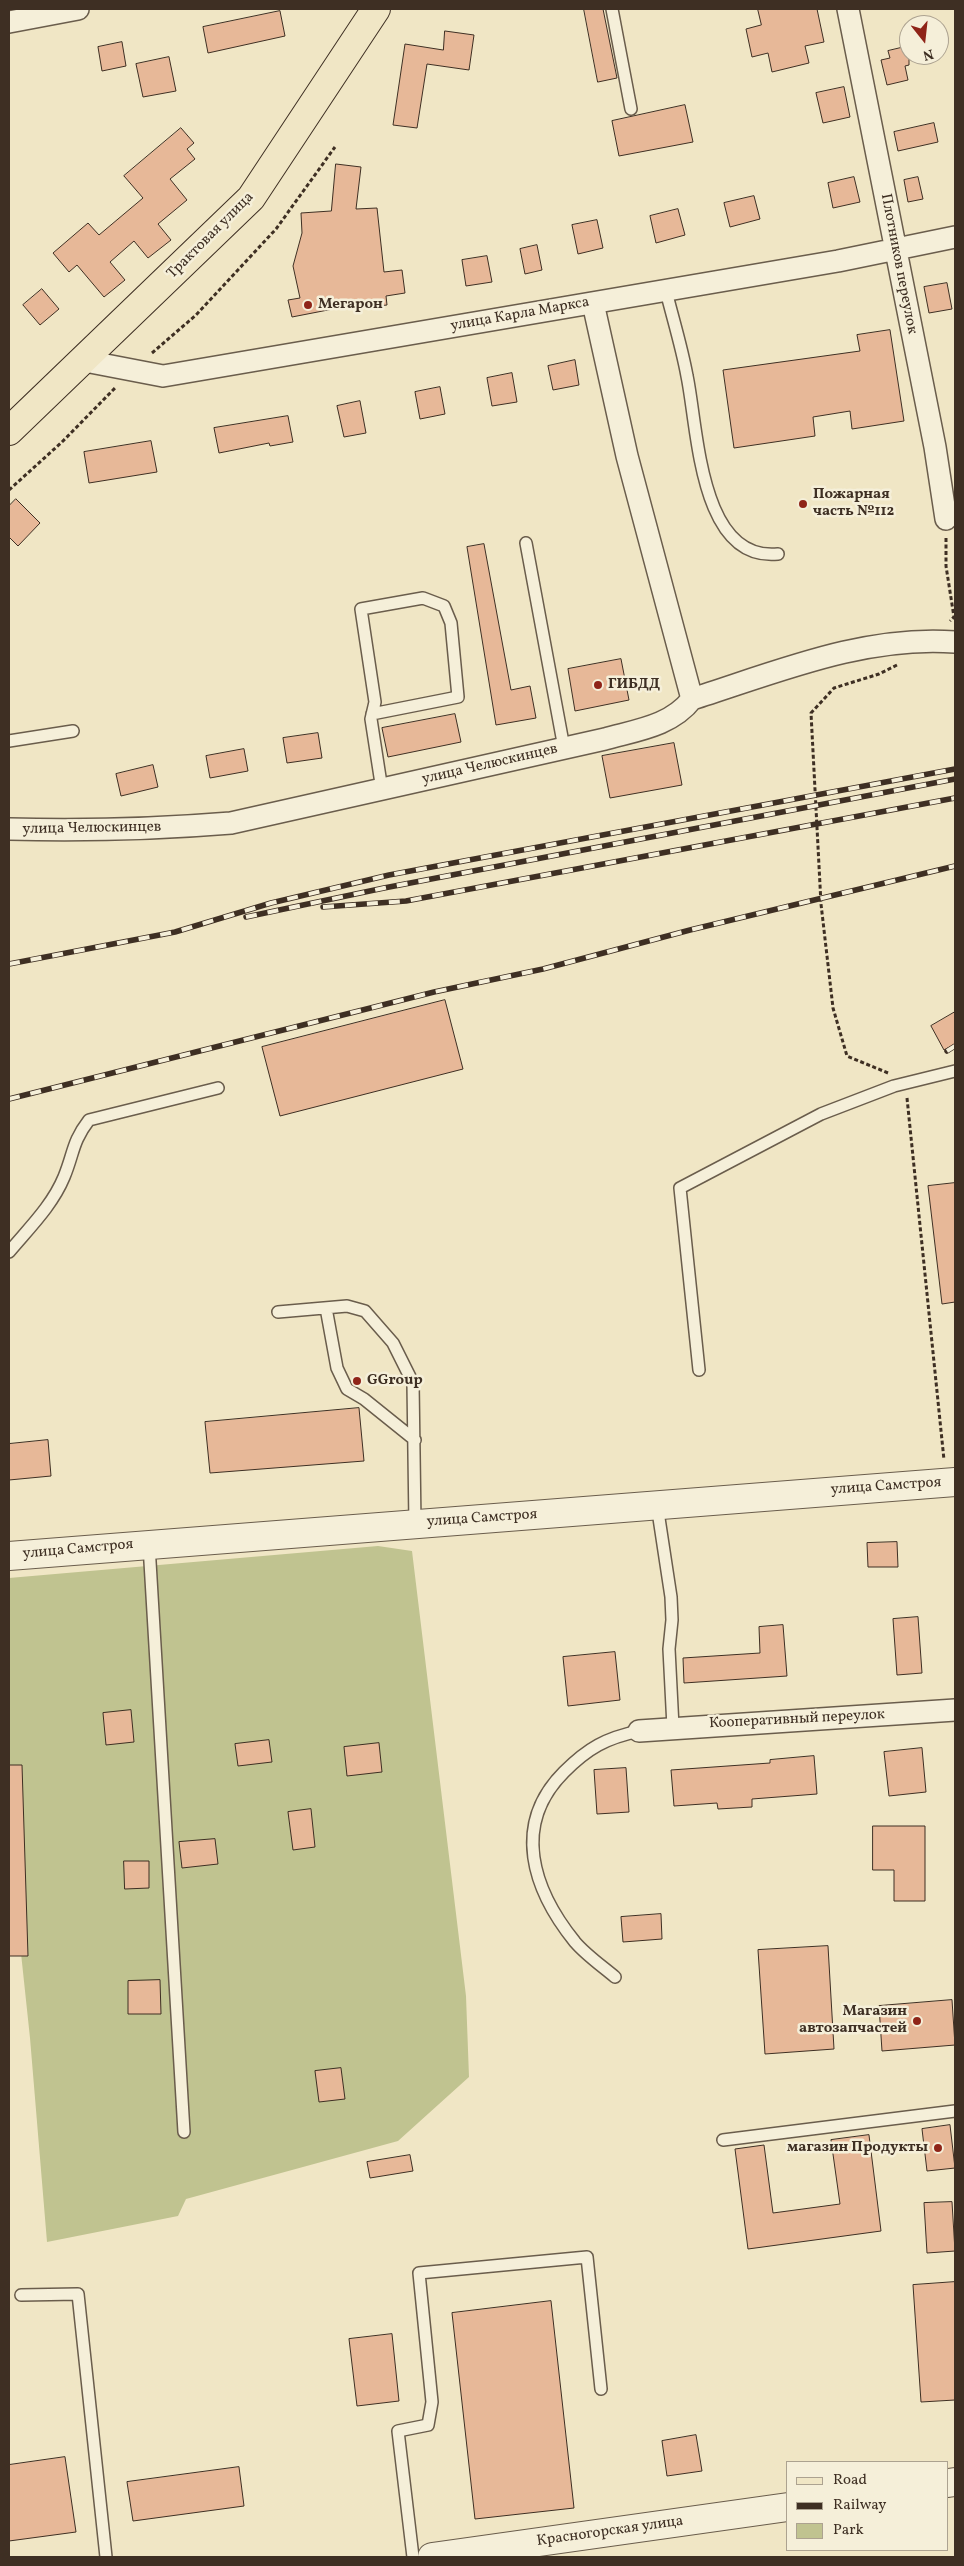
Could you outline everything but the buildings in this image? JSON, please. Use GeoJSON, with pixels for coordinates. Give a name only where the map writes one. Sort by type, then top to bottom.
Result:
{"type":"FeatureCollection","features":[{"type":"Feature","properties":{"kind":"main road","name":"Трактовая улица"},"geometry":{"type":"LineString","coordinates":[[9,431],[85,361],[251,198],[376,9]]}},
{"type":"Feature","properties":{"kind":"street"},"geometry":{"type":"LineString","coordinates":[[9,22],[78,9]]}},
{"type":"Feature","properties":{"kind":"street","name":"Плотников переулок"},"geometry":{"type":"LineString","coordinates":[[848,9],[935,447],[946,519]]}},
{"type":"Feature","properties":{"kind":"street","name":"улица Карла Маркса"},"geometry":{"type":"LineString","coordinates":[[85,361],[164,376],[838,261],[955,237]]}},
{"type":"Feature","properties":{"kind":"street"},"geometry":{"type":"LineString","coordinates":[[593,303],[627,456],[692,699]]}},
{"type":"Feature","properties":{"kind":"street","name":"улица Челюскинцев"},"geometry":{"type":"LineString","coordinates":[[9,829],[91,830],[231,823],[564,748],[660,723],[682,713],[692,699],[838,652],[930,640],[955,642]]}},
{"type":"Feature","properties":{"kind":"street"},"geometry":{"type":"LineString","coordinates":[[951,1475],[955,1487]]}},
{"type":"Feature","properties":{"kind":"street","name":"улица Самстроя"},"geometry":{"type":"LineString","coordinates":[[9,1556],[657,1505],[951,1475]]}},
{"type":"Feature","properties":{"kind":"street","name":"Кооперативный переулок"},"geometry":{"type":"LineString","coordinates":[[639,1731],[673,1727],[862,1718],[955,1710]]}},
{"type":"Feature","properties":{"kind":"street","name":"Красногорская улица"},"geometry":{"type":"LineString","coordinates":[[432,2557],[786,2506]]}},
{"type":"Feature","properties":{"kind":"lane"},"geometry":{"type":"LineString","coordinates":[[612,9],[631,109]]}},
{"type":"Feature","properties":{"kind":"lane"},"geometry":{"type":"LineString","coordinates":[[666,291],[688,377],[697,450],[724,530],[741,546],[766,555],[778,554]]}},
{"type":"Feature","properties":{"kind":"lane"},"geometry":{"type":"LineString","coordinates":[[526,543],[564,748]]}},
{"type":"Feature","properties":{"kind":"lane"},"geometry":{"type":"LineString","coordinates":[[372,714],[458,697],[451,623],[444,606],[424,598],[361,609],[375,702],[372,714],[371,719],[382,790]]}},
{"type":"Feature","properties":{"kind":"lane"},"geometry":{"type":"LineString","coordinates":[[9,741],[73,731]]}},
{"type":"Feature","properties":{"kind":"lane"},"geometry":{"type":"LineString","coordinates":[[699,1370],[680,1188],[820,1114],[904,1084],[955,1071]]}},
{"type":"Feature","properties":{"kind":"lane"},"geometry":{"type":"LineString","coordinates":[[9,1252],[47,1207],[64,1177],[77,1135],[89,1120],[218,1088]]}},
{"type":"Feature","properties":{"kind":"lane"},"geometry":{"type":"LineString","coordinates":[[278,1312],[347,1306],[365,1312],[393,1343],[413,1383],[415,1524]]}},
{"type":"Feature","properties":{"kind":"lane"},"geometry":{"type":"LineString","coordinates":[[326,1308],[337,1368],[347,1389],[364,1399],[415,1440]]}},
{"type":"Feature","properties":{"kind":"lane"},"geometry":{"type":"LineString","coordinates":[[657,1505],[671,1597],[672,1620],[669,1649],[673,1727]]}},
{"type":"Feature","properties":{"kind":"lane"},"geometry":{"type":"LineString","coordinates":[[149,1544],[184,2132]]}},
{"type":"Feature","properties":{"kind":"lane"},"geometry":{"type":"LineString","coordinates":[[615,1977],[576,1944],[551,1907],[532,1860],[534,1819],[550,1785],[580,1756],[613,1736],[639,1731]]}},
{"type":"Feature","properties":{"kind":"lane"},"geometry":{"type":"LineString","coordinates":[[723,2140],[955,2111]]}},
{"type":"Feature","properties":{"kind":"lane"},"geometry":{"type":"LineString","coordinates":[[413,2557],[398,2431],[428,2425],[432,2402],[419,2273],[587,2257],[601,2389]]}},
{"type":"Feature","properties":{"kind":"lane"},"geometry":{"type":"LineString","coordinates":[[21,2295],[78,2294],[106,2557]]}},
{"type":"Feature","properties":{"kind":"path"},"geometry":{"type":"LineString","coordinates":[[9,490],[62,442],[133,370],[196,315],[276,229],[335,147]]}},
{"type":"Feature","properties":{"kind":"path"},"geometry":{"type":"LineString","coordinates":[[930,640],[954,617],[946,566],[946,519]]}},
{"type":"Feature","properties":{"kind":"path"},"geometry":{"type":"LineString","coordinates":[[901,663],[879,674],[834,688],[811,713],[821,904],[837,1027],[847,1056],[903,1078],[951,1475]]}},
{"type":"Feature","properties":{"kind":"green space"},"geometry":{"type":"Polygon","coordinates":[[[378,1546],[412,1551],[466,1996],[469,2077],[398,2141],[186,2199],[178,2216],[47,2242],[30,2038],[9,1840],[9,1578],[378,1546]]]}},
{"type":"Feature","properties":{"kind":"railway"},"geometry":{"type":"LineString","coordinates":[[9,964],[175,932],[271,903],[389,875],[955,769]]}},
{"type":"Feature","properties":{"kind":"railway"},"geometry":{"type":"LineString","coordinates":[[246,917],[384,888],[955,779]]}},
{"type":"Feature","properties":{"kind":"railway"},"geometry":{"type":"LineString","coordinates":[[323,907],[406,901],[955,798]]}},
{"type":"Feature","properties":{"kind":"railway"},"geometry":{"type":"LineString","coordinates":[[9,1099],[434,992],[543,969],[690,930],[955,866]]}},
{"type":"Feature","properties":{"kind":"railway"},"geometry":{"type":"LineString","coordinates":[[947,1051],[955,1046]]}},
{"type":"Feature","properties":{"kind":"place","name":"Мегарон"},"geometry":{"type":"Point","coordinates":[308,305]}},
{"type":"Feature","properties":{"kind":"place","name":"Пожарная часть №112"},"geometry":{"type":"Point","coordinates":[803,504]}},
{"type":"Feature","properties":{"kind":"place","name":"ГИБДД"},"geometry":{"type":"Point","coordinates":[598,685]}},
{"type":"Feature","properties":{"kind":"place","name":"GGroup"},"geometry":{"type":"Point","coordinates":[357,1381]}},
{"type":"Feature","properties":{"kind":"place","name":"Магазин автозапчастей"},"geometry":{"type":"Point","coordinates":[917,2021]}},
{"type":"Feature","properties":{"kind":"place","name":"магазин Продукты"},"geometry":{"type":"Point","coordinates":[938,2148]}}]}
